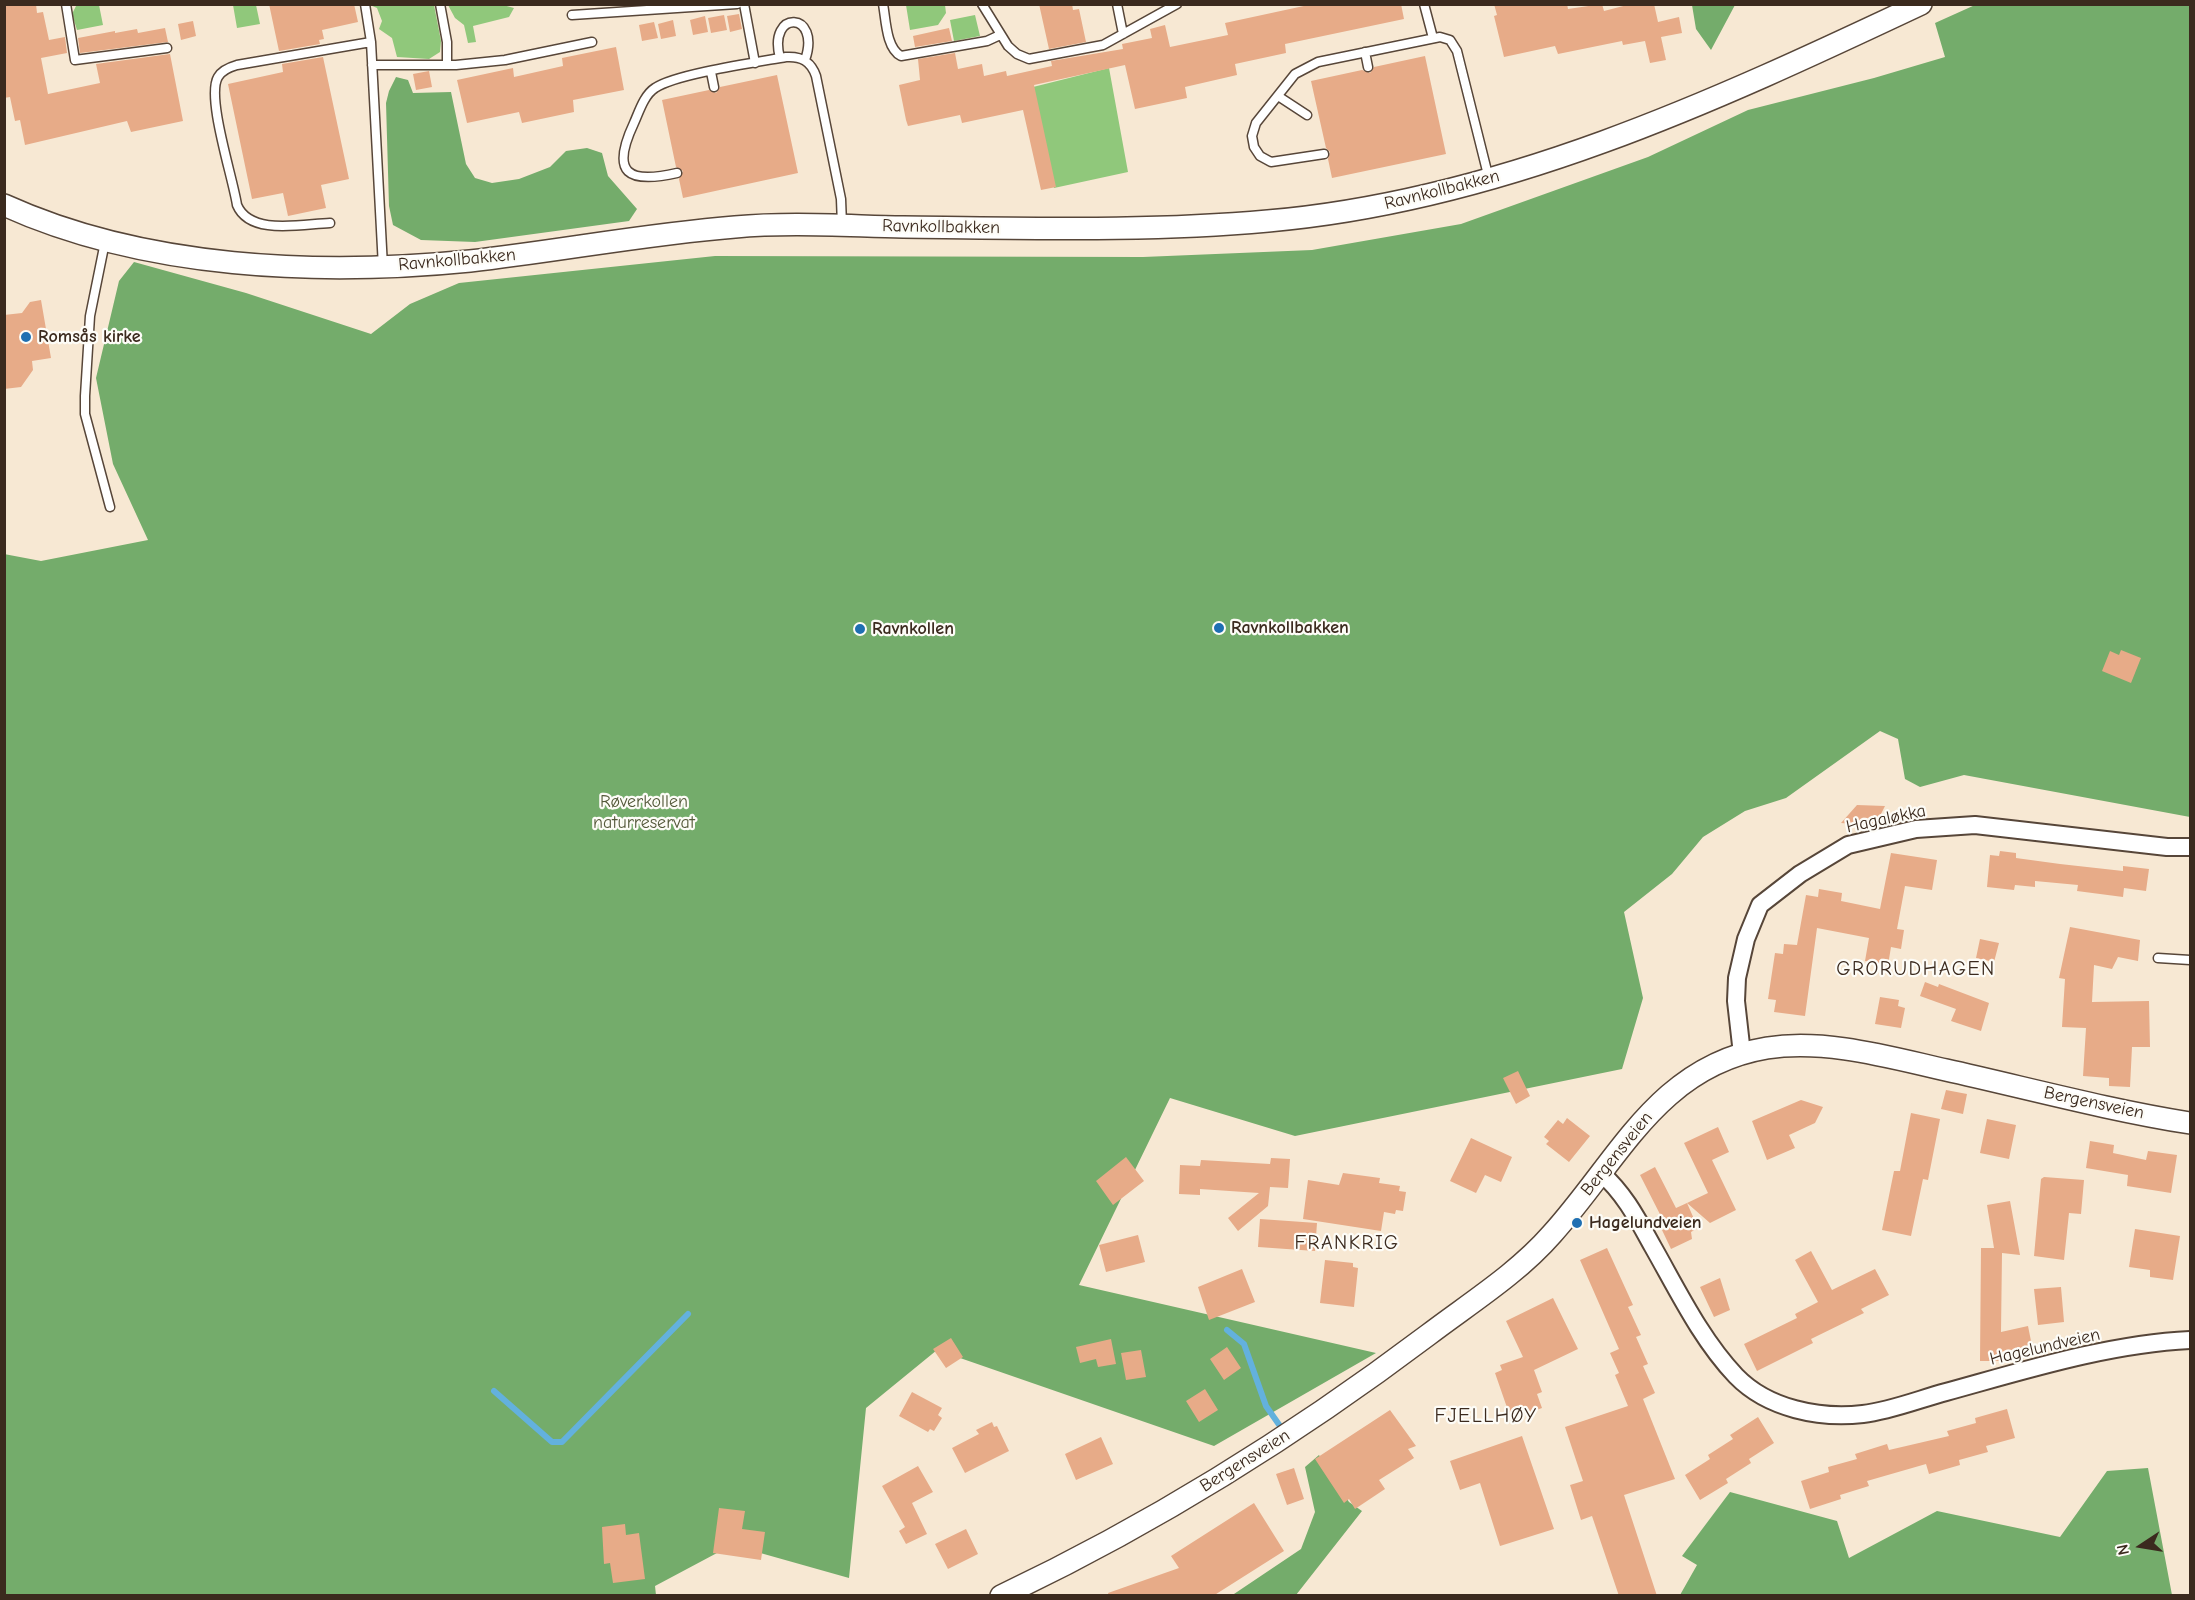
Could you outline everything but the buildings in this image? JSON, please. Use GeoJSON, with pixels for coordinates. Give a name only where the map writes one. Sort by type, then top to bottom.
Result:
{"type":"FeatureCollection","features":[{"type":"Feature","properties":{"kind":"street","name":"Ravnkollbakken"},"geometry":{"type":"LineString","coordinates":[[4,205],[47,221],[106,238],[221,261],[280,267],[383,267],[471,260],[735,227],[1126,229],[1252,223],[1370,207],[1489,179],[1608,142],[1669,119],[1921,4]]}},
{"type":"Feature","properties":{"kind":"street","name":"Hagaløkka"},"geometry":{"type":"LineString","coordinates":[[1742,1054],[1736,1001],[1737,978],[1746,939],[1760,905],[1800,874],[1848,845],[1916,829],[1975,825],[2167,847],[2190,847]]}},
{"type":"Feature","properties":{"kind":"street","name":"Bergensveien"},"geometry":{"type":"LineString","coordinates":[[1001,1596],[1170,1507],[1342,1400],[1531,1255],[1563,1223],[1636,1127],[1666,1097],[1702,1071],[1742,1054],[1788,1046],[1836,1048],[2190,1123]]}},
{"type":"Feature","properties":{"kind":"street","name":"Hagelundveien"},"geometry":{"type":"LineString","coordinates":[[1601,1173],[1625,1199],[1687,1306],[1724,1363],[1741,1382],[1772,1401],[1809,1414],[1863,1414],[2052,1363],[2162,1341],[2190,1340]]}},
{"type":"Feature","properties":{"kind":"lane"},"geometry":{"type":"LineString","coordinates":[[66,4],[75,60],[167,48]]}},
{"type":"Feature","properties":{"kind":"lane"},"geometry":{"type":"LineString","coordinates":[[365,4],[371,42],[383,267]]}},
{"type":"Feature","properties":{"kind":"lane"},"geometry":{"type":"LineString","coordinates":[[440,4],[447,42],[447,64]]}},
{"type":"Feature","properties":{"kind":"lane"},"geometry":{"type":"LineString","coordinates":[[572,15],[737,4]]}},
{"type":"Feature","properties":{"kind":"lane"},"geometry":{"type":"LineString","coordinates":[[744,4],[755,63]]}},
{"type":"Feature","properties":{"kind":"lane"},"geometry":{"type":"LineString","coordinates":[[883,4],[891,43],[896,53],[901,56],[987,41],[1000,35]]}},
{"type":"Feature","properties":{"kind":"lane"},"geometry":{"type":"LineString","coordinates":[[982,4],[1000,35],[1017,54],[1035,59],[1103,45],[1177,4]]}},
{"type":"Feature","properties":{"kind":"lane"},"geometry":{"type":"LineString","coordinates":[[1117,4],[1123,34]]}},
{"type":"Feature","properties":{"kind":"lane"},"geometry":{"type":"LineString","coordinates":[[1424,4],[1433,38]]}},
{"type":"Feature","properties":{"kind":"lane"},"geometry":{"type":"LineString","coordinates":[[780,58],[776,38],[778,33],[785,25],[796,23],[805,28],[810,39],[805,60]]}},
{"type":"Feature","properties":{"kind":"lane"},"geometry":{"type":"LineString","coordinates":[[1324,154],[1276,162],[1264,160],[1257,153],[1252,141],[1253,129],[1295,74],[1305,66],[1433,38],[1447,38],[1457,51],[1489,179]]}},
{"type":"Feature","properties":{"kind":"lane"},"geometry":{"type":"LineString","coordinates":[[330,223],[256,224],[242,216],[237,205],[215,104],[215,84],[220,73],[237,65],[371,42]]}},
{"type":"Feature","properties":{"kind":"lane"},"geometry":{"type":"LineString","coordinates":[[372,65],[447,64],[505,60],[592,42]]}},
{"type":"Feature","properties":{"kind":"lane"},"geometry":{"type":"LineString","coordinates":[[1365,52],[1368,67]]}},
{"type":"Feature","properties":{"kind":"lane"},"geometry":{"type":"LineString","coordinates":[[677,173],[651,178],[636,177],[624,164],[625,145],[642,105],[652,90],[668,81],[780,58],[792,57],[805,60],[811,65],[816,76],[841,199],[842,226]]}},
{"type":"Feature","properties":{"kind":"lane"},"geometry":{"type":"LineString","coordinates":[[711,72],[714,87]]}},
{"type":"Feature","properties":{"kind":"lane"},"geometry":{"type":"LineString","coordinates":[[1278,96],[1307,115]]}},
{"type":"Feature","properties":{"kind":"lane"},"geometry":{"type":"LineString","coordinates":[[106,238],[90,316],[85,414],[110,507]]}},
{"type":"Feature","properties":{"kind":"lane"},"geometry":{"type":"LineString","coordinates":[[2158,958],[2190,960]]}},
{"type":"Feature","properties":{"kind":"green space"},"geometry":{"type":"Polygon","coordinates":[[[77,4],[99,5],[103,25],[77,30],[72,14],[77,4]]]}},
{"type":"Feature","properties":{"kind":"green space"},"geometry":{"type":"Polygon","coordinates":[[[233,5],[256,5],[260,24],[237,28],[233,5]]]}},
{"type":"Feature","properties":{"kind":"green space"},"geometry":{"type":"Polygon","coordinates":[[[370,5],[434,5],[441,41],[440,52],[429,59],[397,57],[392,38],[379,29],[382,21],[377,8],[370,5]]]}},
{"type":"Feature","properties":{"kind":"green space"},"geometry":{"type":"Polygon","coordinates":[[[448,5],[503,5],[514,8],[509,17],[473,26],[476,42],[468,43],[464,25],[455,18],[448,5]]]}},
{"type":"Feature","properties":{"kind":"green space"},"geometry":{"type":"Polygon","coordinates":[[[906,5],[945,5],[946,13],[938,25],[910,30],[906,5]]]}},
{"type":"Feature","properties":{"kind":"green space"},"geometry":{"type":"Polygon","coordinates":[[[1692,5],[1735,5],[1711,50],[1696,29],[1692,5]]]}},
{"type":"Feature","properties":{"kind":"green space","name":"Røverkollen naturreservat"},"geometry":{"type":"Polygon","coordinates":[[[1975,5],[2190,5],[2190,817],[1964,775],[1920,787],[1905,779],[1898,739],[1880,731],[1786,798],[1745,811],[1703,837],[1672,874],[1624,912],[1643,998],[1622,1069],[1295,1136],[1170,1098],[1079,1285],[1376,1353],[1214,1446],[937,1350],[866,1408],[849,1578],[732,1545],[655,1586],[656,1595],[5,1595],[4,554],[41,561],[148,540],[113,464],[96,378],[119,281],[134,262],[246,293],[371,334],[410,304],[459,283],[715,256],[1143,257],[1312,250],[1461,224],[1648,157],[1748,110],[1874,78],[1945,57],[1935,23],[1975,5]]]}},
{"type":"Feature","properties":{"kind":"green space"},"geometry":{"type":"Polygon","coordinates":[[[975,15],[980,36],[954,41],[950,20],[975,15]]]}},
{"type":"Feature","properties":{"kind":"green space"},"geometry":{"type":"Polygon","coordinates":[[[1109,68],[1128,172],[1054,188],[1033,87],[1109,68]]]}},
{"type":"Feature","properties":{"kind":"green space"},"geometry":{"type":"Polygon","coordinates":[[[396,77],[408,80],[413,93],[451,92],[466,164],[475,178],[492,183],[519,179],[550,167],[566,151],[587,148],[602,153],[608,176],[637,209],[629,221],[475,242],[421,240],[393,225],[389,206],[386,103],[396,77]]]}},
{"type":"Feature","properties":{"kind":"green space"},"geometry":{"type":"Polygon","coordinates":[[[1319,1455],[1349,1502],[1362,1511],[1296,1595],[1231,1596],[1301,1549],[1315,1512],[1305,1467],[1319,1455]]]}},
{"type":"Feature","properties":{"kind":"green space"},"geometry":{"type":"Polygon","coordinates":[[[2148,1468],[2172,1595],[1680,1595],[1697,1565],[1682,1556],[1730,1492],[1837,1521],[1849,1558],[1937,1511],[2060,1537],[2107,1471],[2148,1468]]]}},
{"type":"Feature","properties":{"kind":"waterway"},"geometry":{"type":"LineString","coordinates":[[494,1391],[552,1442],[562,1442],[688,1314]]}},
{"type":"Feature","properties":{"kind":"waterway"},"geometry":{"type":"LineString","coordinates":[[1227,1330],[1244,1344],[1266,1406],[1280,1426]]}},
{"type":"Feature","properties":{"kind":"place","name":"Romsås kirke"},"geometry":{"type":"Point","coordinates":[26,337]}},
{"type":"Feature","properties":{"kind":"place","name":"Ravnkollbakken"},"geometry":{"type":"Point","coordinates":[1219,628]}},
{"type":"Feature","properties":{"kind":"place","name":"Ravnkollen"},"geometry":{"type":"Point","coordinates":[860,629]}},
{"type":"Feature","properties":{"kind":"place","name":"Hagelundveien"},"geometry":{"type":"Point","coordinates":[1577,1223]}},
{"type":"Feature","properties":{"kind":"district","name":"GRORUDHAGEN"},"geometry":{"type":"Point","coordinates":[1916,969]}},
{"type":"Feature","properties":{"kind":"district","name":"FRANKRIG"},"geometry":{"type":"Point","coordinates":[1347,1243]}},
{"type":"Feature","properties":{"kind":"district","name":"FJELLHØY"},"geometry":{"type":"Point","coordinates":[1486,1416]}}]}
